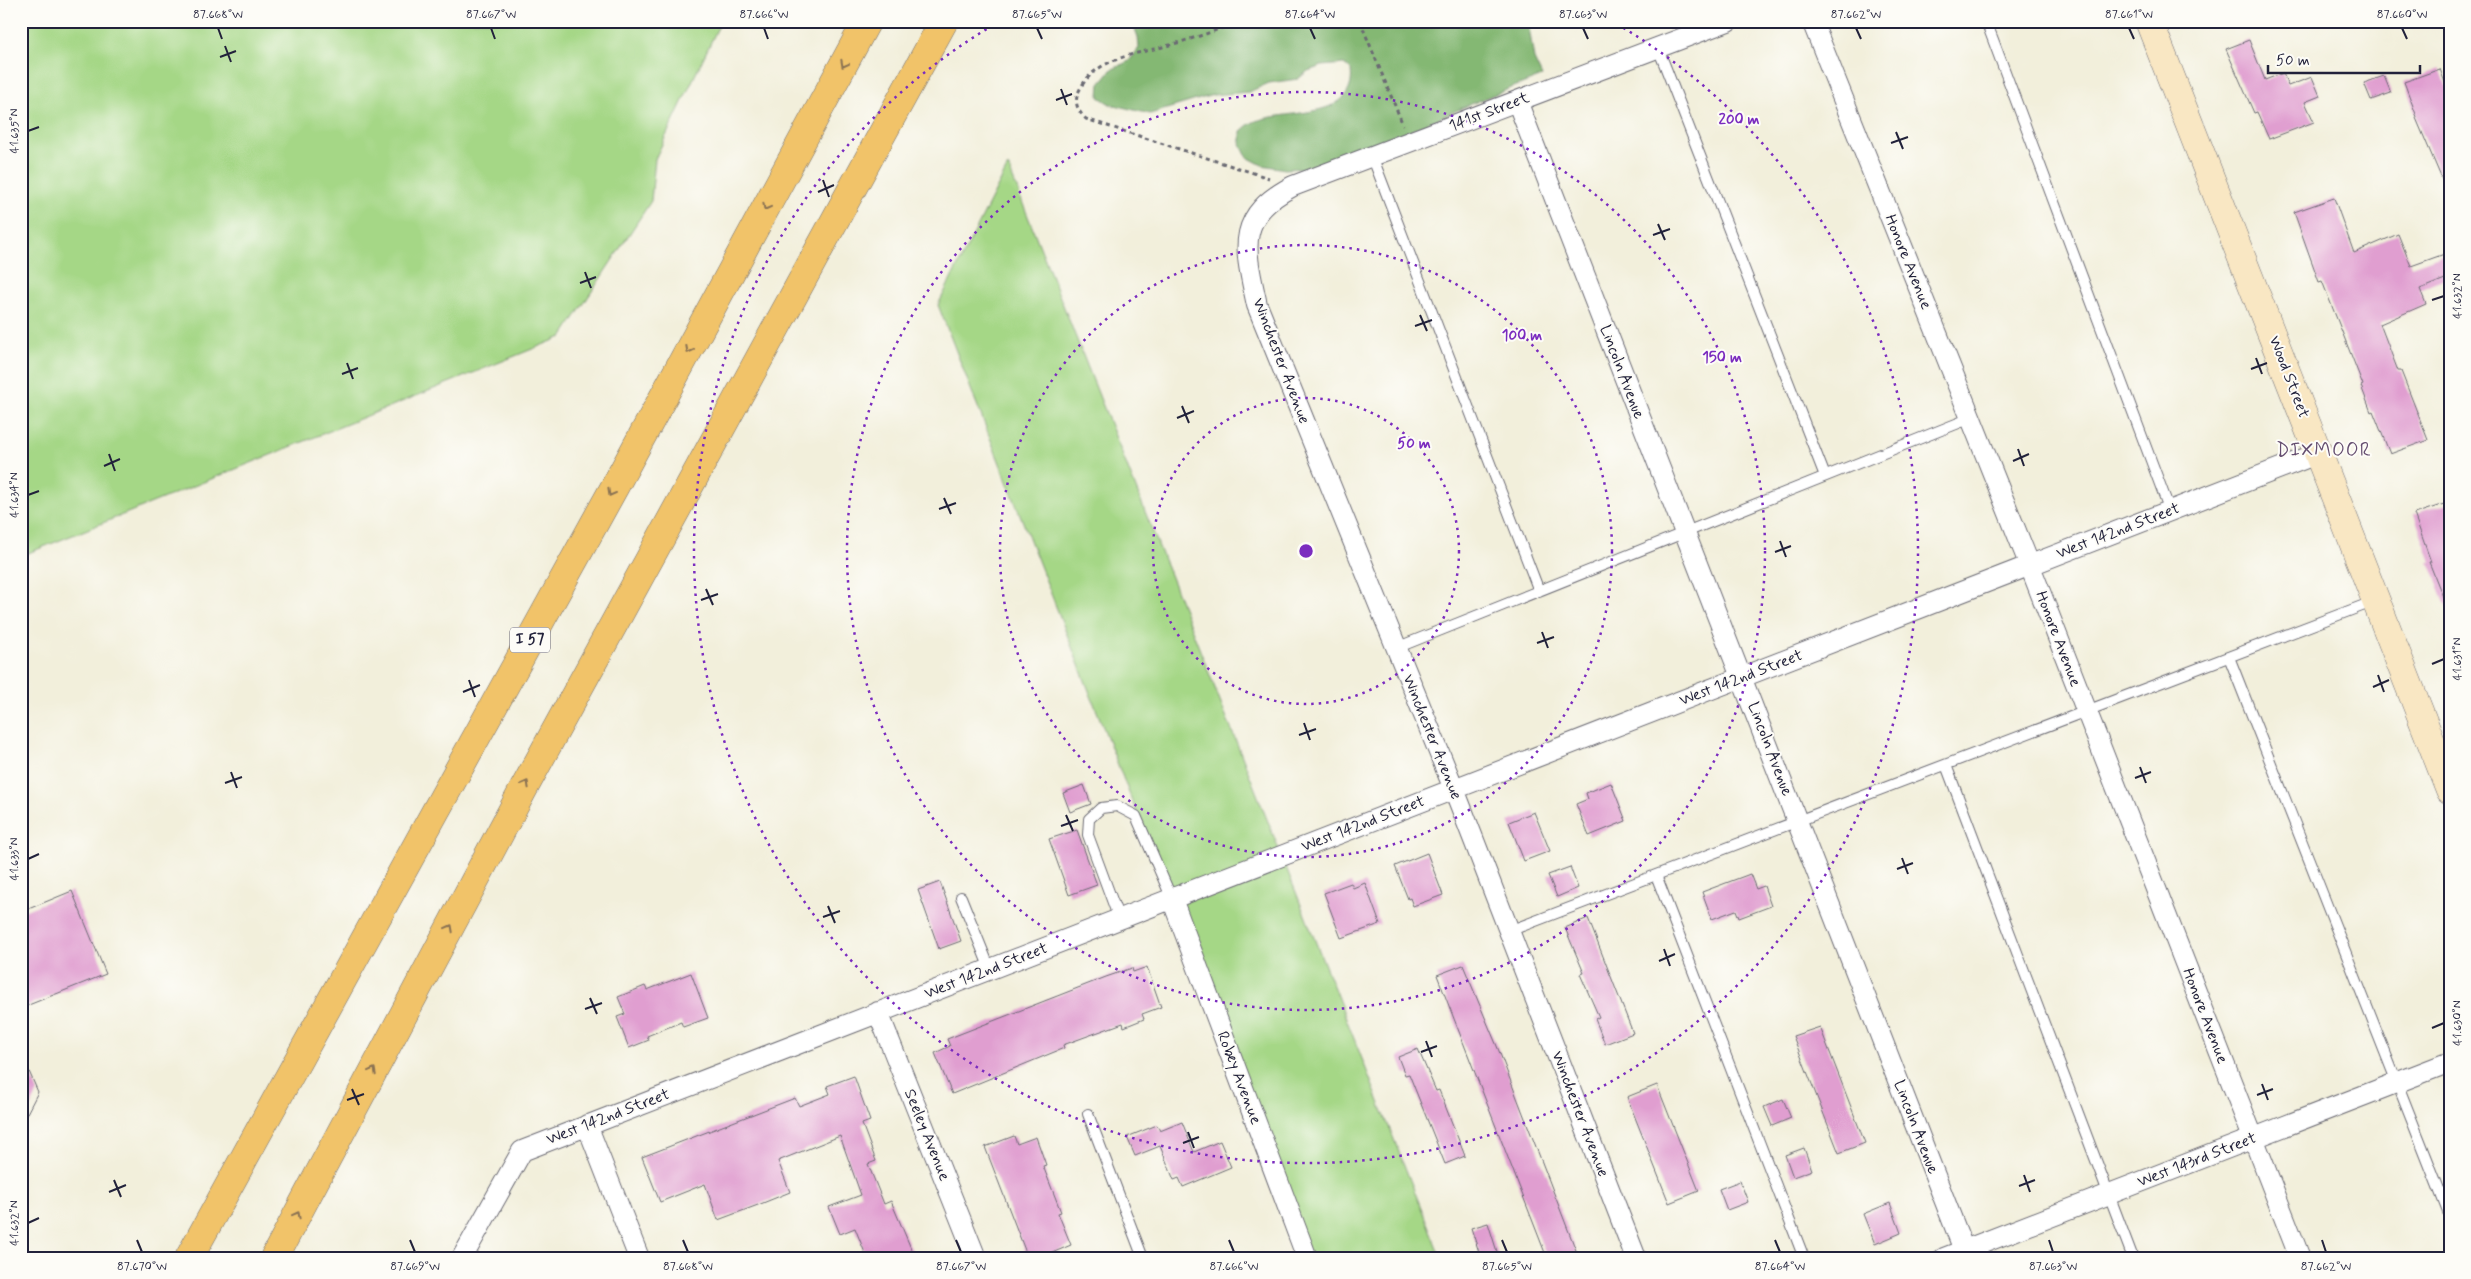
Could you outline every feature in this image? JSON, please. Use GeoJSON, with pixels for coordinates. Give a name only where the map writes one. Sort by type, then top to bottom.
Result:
{"type":"FeatureCollection","features":[{"type":"Feature","properties":{"kind":"highway","name":"I 57"},"geometry":{"type":"LineString","coordinates":[[189,1258],[615,486],[867,21]]}},
{"type":"Feature","properties":{"kind":"highway"},"geometry":{"type":"LineString","coordinates":[[274,1258],[523,790],[944,21]]}},
{"type":"Feature","properties":{"kind":"main road","name":"Wood Street"},"geometry":{"type":"LineString","coordinates":[[2149,21],[2450,790]]}},
{"type":"Feature","properties":{"kind":"street","name":"141st Street"},"geometry":{"type":"LineString","coordinates":[[1257,214],[1269,201],[1293,186],[1728,21]]}},
{"type":"Feature","properties":{"kind":"street","name":"Honore Avenue"},"geometry":{"type":"LineString","coordinates":[[1812,21],[2030,566],[2300,1258]]}},
{"type":"Feature","properties":{"kind":"street","name":"Lincoln Avenue"},"geometry":{"type":"LineString","coordinates":[[1517,101],[1965,1254]]}},
{"type":"Feature","properties":{"kind":"street","name":"Winchester Avenue"},"geometry":{"type":"LineString","coordinates":[[1257,214],[1249,228],[1247,245],[1257,305],[1454,789],[1636,1258]]}},
{"type":"Feature","properties":{"kind":"street","name":"West 142nd Street"},"geometry":{"type":"LineString","coordinates":[[462,1258],[522,1151],[2319,453]]}},
{"type":"Feature","properties":{"kind":"street","name":"Robey Avenue"},"geometry":{"type":"LineString","coordinates":[[1172,899],[1306,1258]]}},
{"type":"Feature","properties":{"kind":"street","name":"Seeley Avenue"},"geometry":{"type":"LineString","coordinates":[[878,1012],[976,1258]]}},
{"type":"Feature","properties":{"kind":"street","name":"West 143rd Street"},"geometry":{"type":"LineString","coordinates":[[1944,1258],[1965,1254],[2109,1194],[2450,1062]]}},
{"type":"Feature","properties":{"kind":"street"},"geometry":{"type":"LineString","coordinates":[[587,1125],[639,1258]]}},
{"type":"Feature","properties":{"kind":"lane"},"geometry":{"type":"LineString","coordinates":[[1986,21],[2170,511]]}},
{"type":"Feature","properties":{"kind":"lane"},"geometry":{"type":"LineString","coordinates":[[1658,48],[1825,476]]}},
{"type":"Feature","properties":{"kind":"lane"},"geometry":{"type":"LineString","coordinates":[[1372,156],[1539,590]]}},
{"type":"Feature","properties":{"kind":"lane"},"geometry":{"type":"LineString","coordinates":[[1396,648],[1971,418]]}},
{"type":"Feature","properties":{"kind":"lane"},"geometry":{"type":"LineString","coordinates":[[1509,931],[2376,601]]}},
{"type":"Feature","properties":{"kind":"lane"},"geometry":{"type":"LineString","coordinates":[[2229,657],[2450,1217]]}},
{"type":"Feature","properties":{"kind":"lane"},"geometry":{"type":"LineString","coordinates":[[1946,765],[2134,1258]]}},
{"type":"Feature","properties":{"kind":"lane"},"geometry":{"type":"LineString","coordinates":[[1119,919],[1088,835],[1089,819],[1101,808],[1117,806],[1136,816],[1172,899]]}},
{"type":"Feature","properties":{"kind":"lane"},"geometry":{"type":"LineString","coordinates":[[1656,875],[1804,1258]]}},
{"type":"Feature","properties":{"kind":"lane"},"geometry":{"type":"LineString","coordinates":[[961,897],[990,969]]}},
{"type":"Feature","properties":{"kind":"lane"},"geometry":{"type":"LineString","coordinates":[[1088,1114],[1142,1258]]}},
{"type":"Feature","properties":{"kind":"path"},"geometry":{"type":"LineString","coordinates":[[1239,21],[1175,44],[1100,66],[1086,78],[1075,102],[1078,111],[1086,119],[1293,186]]}},
{"type":"Feature","properties":{"kind":"path"},"geometry":{"type":"LineString","coordinates":[[1360,21],[1410,141]]}},
{"type":"Feature","properties":{"kind":"green space"},"geometry":{"type":"Polygon","coordinates":[[[21,21],[721,21],[655,159],[651,201],[562,337],[21,556],[21,21]]]}},
{"type":"Feature","properties":{"kind":"green space"},"geometry":{"type":"Polygon","coordinates":[[[1132,21],[1528,21],[1534,59],[1542,76],[1483,99],[1373,147],[1308,168],[1285,169],[1262,165],[1247,157],[1241,145],[1241,131],[1263,119],[1314,111],[1330,106],[1342,99],[1350,87],[1351,70],[1344,64],[1322,66],[1308,71],[1298,79],[1269,83],[1249,92],[1213,95],[1150,114],[1110,104],[1099,97],[1100,83],[1111,70],[1129,61],[1139,48],[1138,37],[1132,21]]]}},
{"type":"Feature","properties":{"kind":"green space"},"geometry":{"type":"Polygon","coordinates":[[[1008,166],[1441,1258],[1311,1258],[938,305],[1008,166]]]}},
{"type":"Feature","properties":{"kind":"building"},"geometry":{"type":"Polygon","coordinates":[[[2249,40],[2265,80],[2283,73],[2288,86],[2312,77],[2320,96],[2305,102],[2314,122],[2269,139],[2257,112],[2254,113],[2226,49],[2249,40]]]}},
{"type":"Feature","properties":{"kind":"building"},"geometry":{"type":"Polygon","coordinates":[[[2440,69],[2450,96],[2449,196],[2416,118],[2404,82],[2440,69]]]}},
{"type":"Feature","properties":{"kind":"building"},"geometry":{"type":"Polygon","coordinates":[[[2384,76],[2391,93],[2371,100],[2364,83],[2384,76]]]}},
{"type":"Feature","properties":{"kind":"building"},"geometry":{"type":"Polygon","coordinates":[[[2334,198],[2354,253],[2398,234],[2411,266],[2450,252],[2450,277],[2420,289],[2426,304],[2380,324],[2428,440],[2390,454],[2373,411],[2371,412],[2361,386],[2363,385],[2322,281],[2319,282],[2294,212],[2334,198]]]}},
{"type":"Feature","properties":{"kind":"building"},"geometry":{"type":"Polygon","coordinates":[[[2450,502],[2449,612],[2429,562],[2431,562],[2414,514],[2450,502]]]}},
{"type":"Feature","properties":{"kind":"building"},"geometry":{"type":"Polygon","coordinates":[[[1611,783],[1626,821],[1589,836],[1576,804],[1588,799],[1586,793],[1611,783]]]}},
{"type":"Feature","properties":{"kind":"building"},"geometry":{"type":"Polygon","coordinates":[[[1084,785],[1091,804],[1070,812],[1063,793],[1084,785]]]}},
{"type":"Feature","properties":{"kind":"building"},"geometry":{"type":"Polygon","coordinates":[[[1534,812],[1550,851],[1524,861],[1509,822],[1534,812]]]}},
{"type":"Feature","properties":{"kind":"building"},"geometry":{"type":"Polygon","coordinates":[[[1077,830],[1097,885],[1069,895],[1049,839],[1077,830]]]}},
{"type":"Feature","properties":{"kind":"building"},"geometry":{"type":"Polygon","coordinates":[[[1427,853],[1443,895],[1413,906],[1410,898],[1408,899],[1395,866],[1427,853]]]}},
{"type":"Feature","properties":{"kind":"building"},"geometry":{"type":"Polygon","coordinates":[[[1570,867],[1578,888],[1557,897],[1548,875],[1570,867]]]}},
{"type":"Feature","properties":{"kind":"building"},"geometry":{"type":"Polygon","coordinates":[[[1750,874],[1756,889],[1764,886],[1771,906],[1739,918],[1736,910],[1712,919],[1702,892],[1750,874]]]}},
{"type":"Feature","properties":{"kind":"building"},"geometry":{"type":"Polygon","coordinates":[[[940,882],[961,941],[939,949],[918,890],[940,882]]]}},
{"type":"Feature","properties":{"kind":"building"},"geometry":{"type":"Polygon","coordinates":[[[1351,883],[1353,888],[1365,883],[1380,924],[1341,938],[1324,893],[1351,883]]]}},
{"type":"Feature","properties":{"kind":"building"},"geometry":{"type":"Polygon","coordinates":[[[72,891],[106,974],[21,1008],[21,912],[72,891]]]}},
{"type":"Feature","properties":{"kind":"building"},"geometry":{"type":"Polygon","coordinates":[[[1588,918],[1633,1033],[1605,1044],[1595,1019],[1599,1017],[1580,974],[1584,973],[1565,928],[1588,918]]]}},
{"type":"Feature","properties":{"kind":"building"},"geometry":{"type":"Polygon","coordinates":[[[1463,965],[1499,1051],[1577,1253],[1566,1258],[1547,1258],[1437,975],[1463,965]]]}},
{"type":"Feature","properties":{"kind":"building"},"geometry":{"type":"Polygon","coordinates":[[[1147,967],[1161,1007],[1142,1014],[1144,1019],[1124,1027],[1123,1023],[1063,1045],[1064,1048],[952,1094],[935,1053],[950,1046],[947,1039],[1106,977],[1132,968],[1133,972],[1147,967]]]}},
{"type":"Feature","properties":{"kind":"building"},"geometry":{"type":"Polygon","coordinates":[[[691,973],[708,1018],[683,1027],[681,1022],[647,1036],[649,1040],[629,1048],[617,1017],[625,1014],[618,997],[645,986],[647,990],[691,973]]]}},
{"type":"Feature","properties":{"kind":"building"},"geometry":{"type":"Polygon","coordinates":[[[1820,1027],[1865,1143],[1839,1153],[1793,1036],[1820,1027]]]}},
{"type":"Feature","properties":{"kind":"building"},"geometry":{"type":"Polygon","coordinates":[[[1418,1049],[1436,1091],[1439,1090],[1465,1156],[1445,1164],[1409,1074],[1405,1075],[1398,1057],[1418,1049]]]}},
{"type":"Feature","properties":{"kind":"building"},"geometry":{"type":"Polygon","coordinates":[[[21,1053],[38,1092],[21,1125],[21,1053]]]}},
{"type":"Feature","properties":{"kind":"building"},"geometry":{"type":"Polygon","coordinates":[[[854,1076],[870,1121],[862,1124],[876,1161],[868,1164],[884,1204],[891,1201],[915,1258],[867,1258],[855,1228],[840,1234],[829,1207],[861,1195],[840,1136],[778,1161],[790,1192],[718,1220],[705,1184],[660,1202],[642,1157],[795,1098],[799,1106],[830,1094],[827,1086],[854,1076]]]}},
{"type":"Feature","properties":{"kind":"building"},"geometry":{"type":"Polygon","coordinates":[[[1657,1085],[1699,1191],[1669,1203],[1627,1097],[1657,1085]]]}},
{"type":"Feature","properties":{"kind":"building"},"geometry":{"type":"Polygon","coordinates":[[[1783,1099],[1791,1118],[1772,1126],[1764,1107],[1783,1099]]]}},
{"type":"Feature","properties":{"kind":"building"},"geometry":{"type":"Polygon","coordinates":[[[1182,1122],[1194,1152],[1220,1141],[1231,1167],[1183,1187],[1179,1178],[1174,1180],[1160,1146],[1135,1156],[1127,1137],[1157,1125],[1160,1131],[1182,1122]]]}},
{"type":"Feature","properties":{"kind":"building"},"geometry":{"type":"Polygon","coordinates":[[[1014,1136],[1017,1144],[1036,1137],[1046,1165],[1043,1166],[1061,1212],[1058,1213],[1071,1245],[1040,1258],[1028,1258],[985,1147],[1014,1136]]]}},
{"type":"Feature","properties":{"kind":"building"},"geometry":{"type":"Polygon","coordinates":[[[1804,1148],[1812,1170],[1793,1177],[1785,1155],[1804,1148]]]}},
{"type":"Feature","properties":{"kind":"building"},"geometry":{"type":"Polygon","coordinates":[[[1740,1181],[1748,1202],[1727,1210],[1719,1189],[1740,1181]]]}},
{"type":"Feature","properties":{"kind":"building"},"geometry":{"type":"Polygon","coordinates":[[[1890,1203],[1901,1233],[1875,1244],[1863,1214],[1890,1203]]]}},
{"type":"Feature","properties":{"kind":"building"},"geometry":{"type":"Polygon","coordinates":[[[1488,1223],[1499,1258],[1481,1258],[1471,1228],[1488,1223]]]}},
{"type":"Feature","properties":{"kind":"district","name":"DIXMOOR"},"geometry":{"type":"Point","coordinates":[2324,450]}}]}
